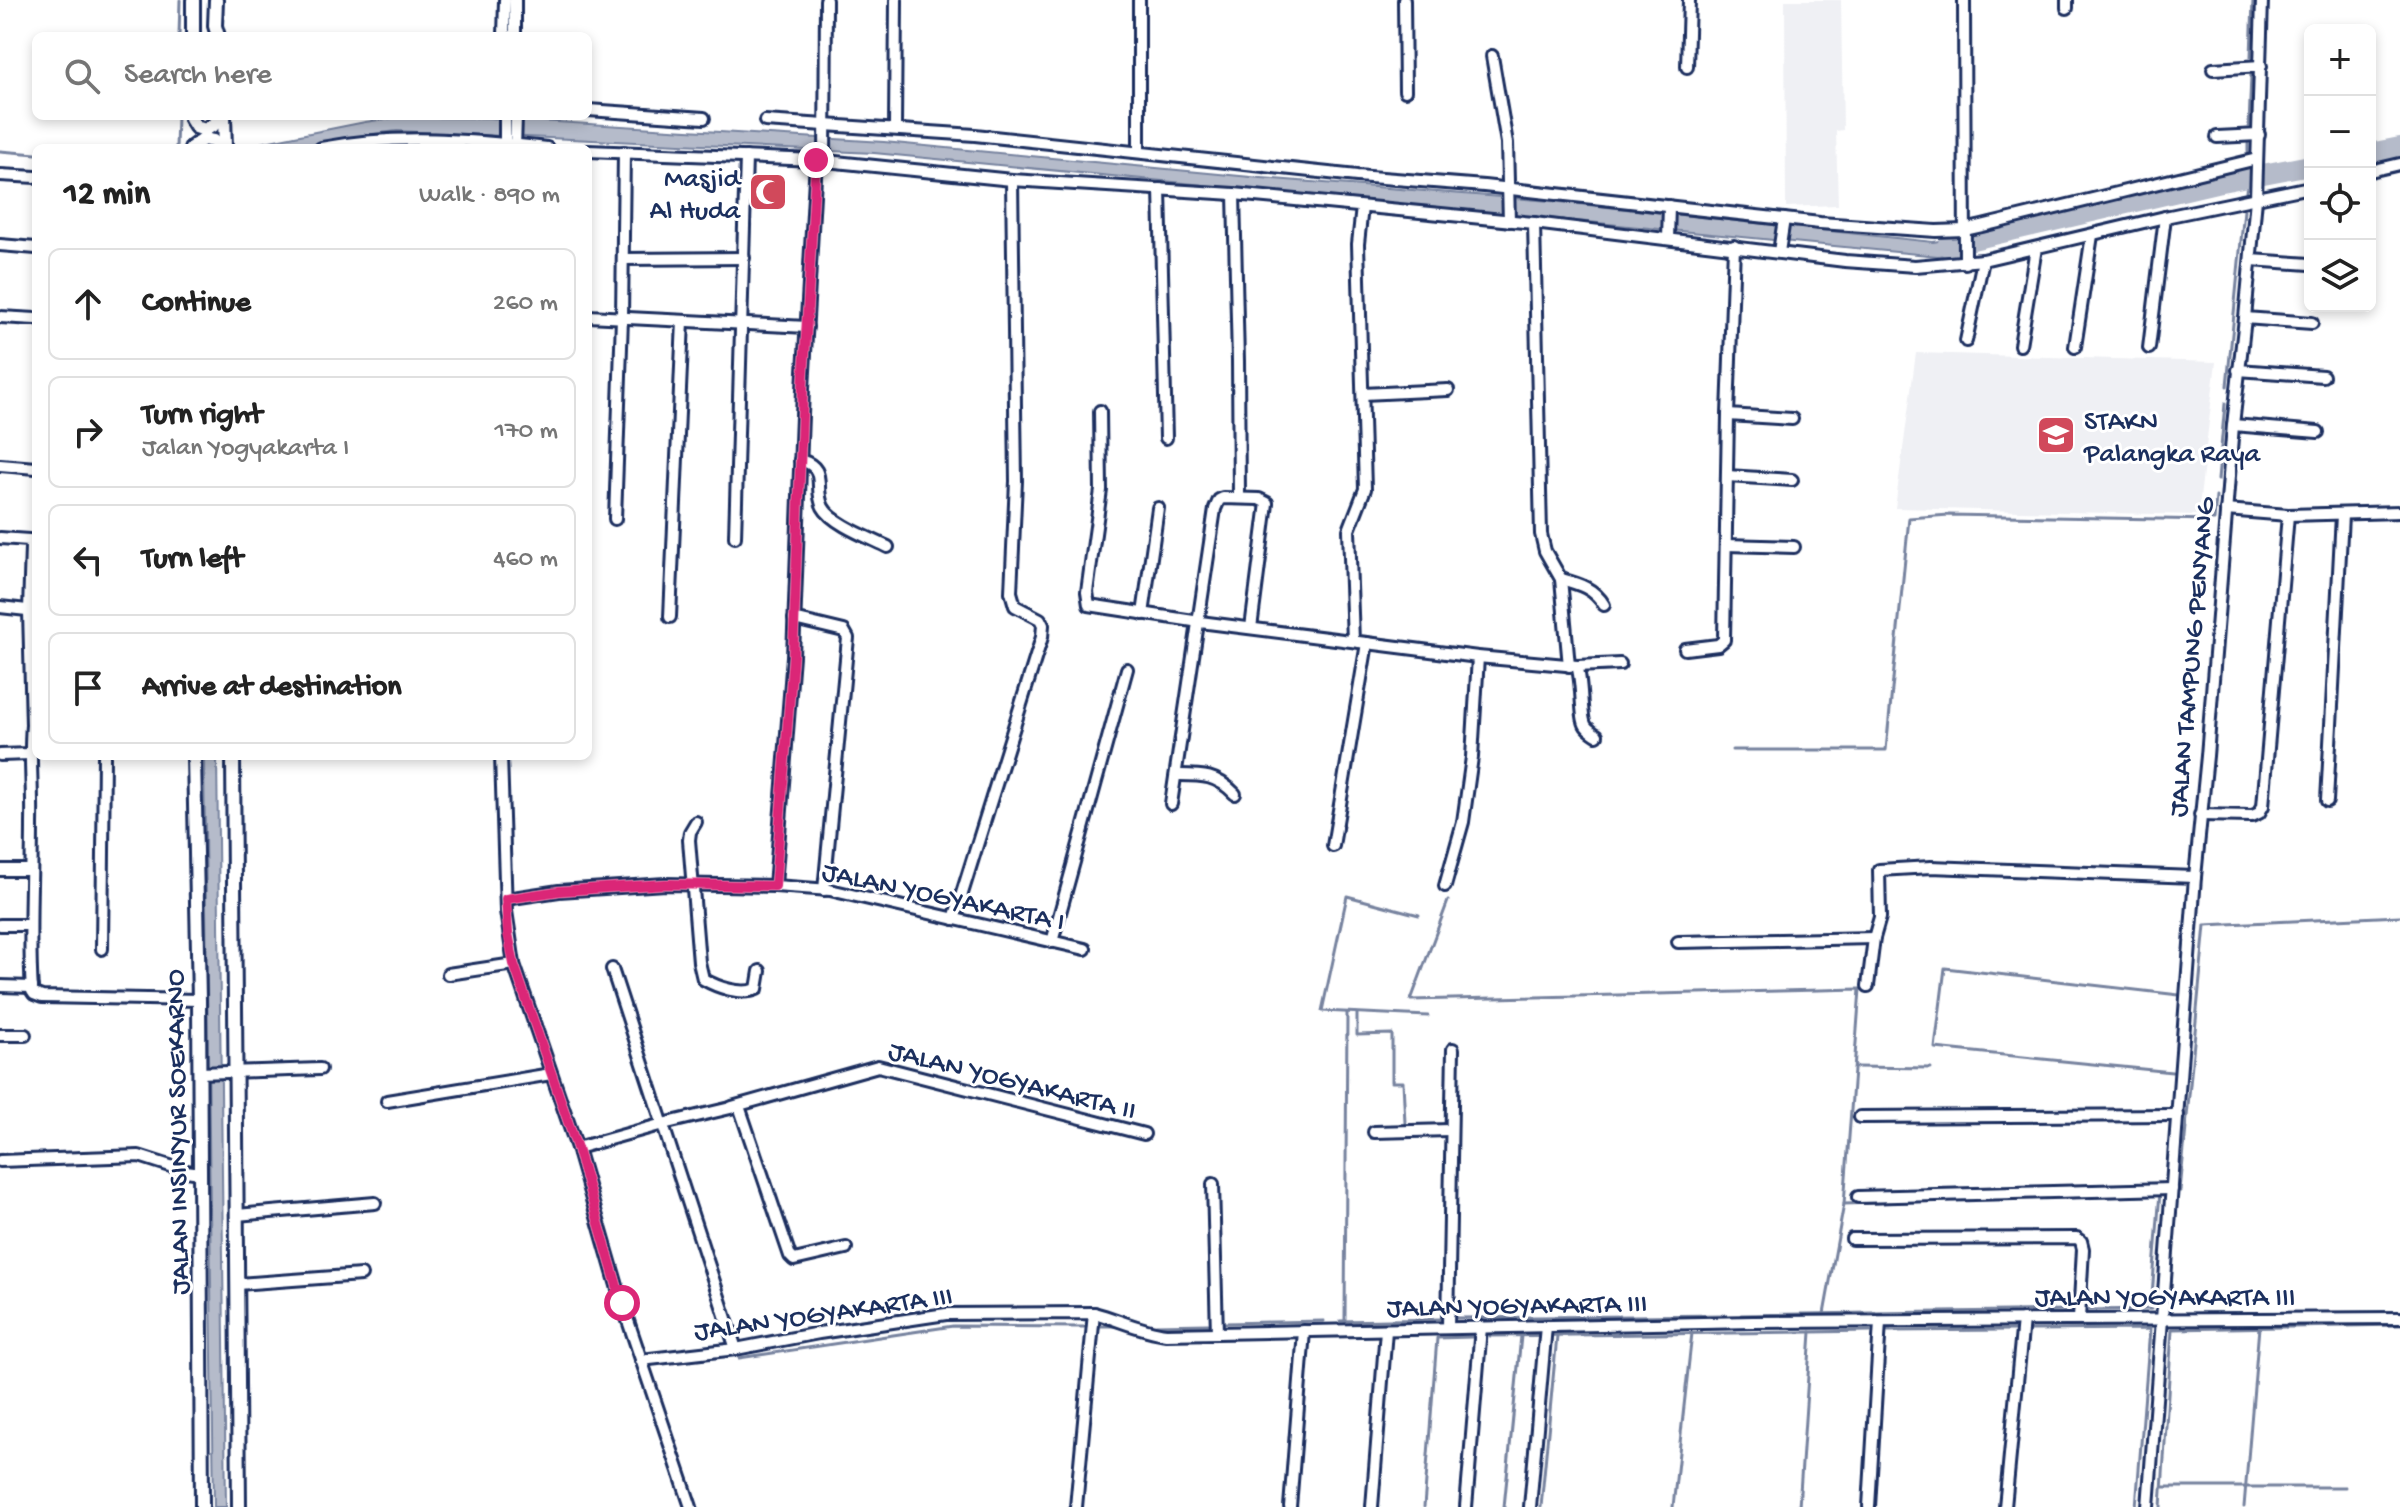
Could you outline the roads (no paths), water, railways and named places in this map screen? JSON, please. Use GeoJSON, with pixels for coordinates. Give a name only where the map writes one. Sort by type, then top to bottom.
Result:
{"type":"FeatureCollection","features":[{"type":"Feature","properties":{"kind":"street"},"geometry":{"type":"LineString","coordinates":[[193,0],[193,32]]}},
{"type":"Feature","properties":{"kind":"street"},"geometry":{"type":"LineString","coordinates":[[216,0],[216,32]]}},
{"type":"Feature","properties":{"kind":"street"},"geometry":{"type":"LineString","coordinates":[[504,32],[505,0]]}},
{"type":"Feature","properties":{"kind":"street"},"geometry":{"type":"LineString","coordinates":[[515,0],[515,32]]}},
{"type":"Feature","properties":{"kind":"street"},"geometry":{"type":"LineString","coordinates":[[775,886],[794,619],[807,327],[826,128],[826,0]]}},
{"type":"Feature","properties":{"kind":"street"},"geometry":{"type":"LineString","coordinates":[[895,128],[896,0]]}},
{"type":"Feature","properties":{"kind":"street"},"geometry":{"type":"LineString","coordinates":[[1139,0],[1139,151]]}},
{"type":"Feature","properties":{"kind":"street"},"geometry":{"type":"LineString","coordinates":[[1404,0],[1405,91]]}},
{"type":"Feature","properties":{"kind":"street"},"geometry":{"type":"LineString","coordinates":[[1687,67],[1689,0]]}},
{"type":"Feature","properties":{"kind":"street"},"geometry":{"type":"LineString","coordinates":[[1964,0],[1965,258]]}},
{"type":"Feature","properties":{"kind":"street","name":"JALAN TAMPUNG PENYANG"},"geometry":{"type":"LineString","coordinates":[[2148,1507],[2200,815],[2238,370],[2256,199],[2262,0]]}},
{"type":"Feature","properties":{"kind":"street"},"geometry":{"type":"LineString","coordinates":[[1492,56],[1507,143],[1509,204]]}},
{"type":"Feature","properties":{"kind":"street"},"geometry":{"type":"LineString","coordinates":[[2213,69],[2261,66]]}},
{"type":"Feature","properties":{"kind":"street"},"geometry":{"type":"LineString","coordinates":[[592,110],[704,118]]}},
{"type":"Feature","properties":{"kind":"street"},"geometry":{"type":"LineString","coordinates":[[190,144],[191,120]]}},
{"type":"Feature","properties":{"kind":"street"},"geometry":{"type":"LineString","coordinates":[[192,120],[196,127],[205,130],[215,124],[216,120]]}},
{"type":"Feature","properties":{"kind":"street"},"geometry":{"type":"LineString","coordinates":[[506,120],[510,141]]}},
{"type":"Feature","properties":{"kind":"street"},"geometry":{"type":"LineString","coordinates":[[510,141],[515,120]]}},
{"type":"Feature","properties":{"kind":"street"},"geometry":{"type":"LineString","coordinates":[[765,121],[826,128],[895,128],[1357,176],[1509,204],[1534,223],[1668,233],[1734,246],[1779,249],[1845,261],[1915,266],[1965,258],[1983,260],[2304,188]]}},
{"type":"Feature","properties":{"kind":"street"},"geometry":{"type":"LineString","coordinates":[[2217,137],[2259,135]]}},
{"type":"Feature","properties":{"kind":"street"},"geometry":{"type":"LineString","coordinates":[[196,144],[203,139],[214,141],[224,137]]}},
{"type":"Feature","properties":{"kind":"street"},"geometry":{"type":"LineString","coordinates":[[350,144],[393,138],[510,141]]}},
{"type":"Feature","properties":{"kind":"street"},"geometry":{"type":"LineString","coordinates":[[592,151],[822,157],[1012,180],[1234,194],[1362,207],[1509,204],[1669,210],[1783,222],[1964,234],[2257,164]]}},
{"type":"Feature","properties":{"kind":"street"},"geometry":{"type":"LineString","coordinates":[[615,519],[624,152]]}},
{"type":"Feature","properties":{"kind":"street"},"geometry":{"type":"LineString","coordinates":[[735,537],[746,157]]}},
{"type":"Feature","properties":{"kind":"street"},"geometry":{"type":"LineString","coordinates":[[2376,170],[2400,164]]}},
{"type":"Feature","properties":{"kind":"street"},"geometry":{"type":"LineString","coordinates":[[0,175],[32,177]]}},
{"type":"Feature","properties":{"kind":"street"},"geometry":{"type":"LineString","coordinates":[[954,919],[1024,697],[1043,625],[1040,619],[1015,606],[1011,592],[1016,481],[1012,180]]}},
{"type":"Feature","properties":{"kind":"street"},"geometry":{"type":"LineString","coordinates":[[1160,189],[1166,438]]}},
{"type":"Feature","properties":{"kind":"street"},"geometry":{"type":"LineString","coordinates":[[1234,194],[1239,497]]}},
{"type":"Feature","properties":{"kind":"street"},"geometry":{"type":"LineString","coordinates":[[1353,641],[1349,530],[1365,489],[1358,244],[1362,207]]}},
{"type":"Feature","properties":{"kind":"street"},"geometry":{"type":"LineString","coordinates":[[1668,233],[1669,210]]}},
{"type":"Feature","properties":{"kind":"street"},"geometry":{"type":"LineString","coordinates":[[2149,348],[2165,217]]}},
{"type":"Feature","properties":{"kind":"street"},"geometry":{"type":"LineString","coordinates":[[1779,249],[1783,222]]}},
{"type":"Feature","properties":{"kind":"street"},"geometry":{"type":"LineString","coordinates":[[1534,223],[1541,534],[1545,551],[1561,579],[1573,666],[1581,683],[1583,721],[1597,735]]}},
{"type":"Feature","properties":{"kind":"street"},"geometry":{"type":"LineString","coordinates":[[2075,347],[2092,235]]}},
{"type":"Feature","properties":{"kind":"street"},"geometry":{"type":"LineString","coordinates":[[0,245],[32,248]]}},
{"type":"Feature","properties":{"kind":"street"},"geometry":{"type":"LineString","coordinates":[[1685,649],[1718,645],[1724,640],[1734,246]]}},
{"type":"Feature","properties":{"kind":"street"},"geometry":{"type":"LineString","coordinates":[[2020,345],[2036,248]]}},
{"type":"Feature","properties":{"kind":"street"},"geometry":{"type":"LineString","coordinates":[[623,259],[744,258]]}},
{"type":"Feature","properties":{"kind":"street"},"geometry":{"type":"LineString","coordinates":[[1966,341],[1983,260]]}},
{"type":"Feature","properties":{"kind":"street"},"geometry":{"type":"LineString","coordinates":[[2251,260],[2304,264]]}},
{"type":"Feature","properties":{"kind":"street"},"geometry":{"type":"LineString","coordinates":[[592,316],[807,327]]}},
{"type":"Feature","properties":{"kind":"street"},"geometry":{"type":"LineString","coordinates":[[0,317],[32,319]]}},
{"type":"Feature","properties":{"kind":"street"},"geometry":{"type":"LineString","coordinates":[[2245,318],[2312,323]]}},
{"type":"Feature","properties":{"kind":"street"},"geometry":{"type":"LineString","coordinates":[[670,617],[683,321]]}},
{"type":"Feature","properties":{"kind":"street"},"geometry":{"type":"LineString","coordinates":[[2238,370],[2323,376]]}},
{"type":"Feature","properties":{"kind":"street"},"geometry":{"type":"LineString","coordinates":[[1363,394],[1448,390]]}},
{"type":"Feature","properties":{"kind":"street"},"geometry":{"type":"LineString","coordinates":[[1100,411],[1101,490],[1086,600],[1091,606],[1478,657],[1573,666],[1620,664]]}},
{"type":"Feature","properties":{"kind":"street"},"geometry":{"type":"LineString","coordinates":[[1728,415],[1792,419]]}},
{"type":"Feature","properties":{"kind":"street"},"geometry":{"type":"LineString","coordinates":[[2233,425],[2318,432]]}},
{"type":"Feature","properties":{"kind":"street"},"geometry":{"type":"LineString","coordinates":[[800,460],[810,463],[818,473],[819,497],[827,514],[888,547]]}},
{"type":"Feature","properties":{"kind":"street"},"geometry":{"type":"LineString","coordinates":[[0,465],[32,468]]}},
{"type":"Feature","properties":{"kind":"street"},"geometry":{"type":"LineString","coordinates":[[1727,476],[1792,480]]}},
{"type":"Feature","properties":{"kind":"street"},"geometry":{"type":"LineString","coordinates":[[1171,804],[1215,509],[1223,498],[1259,499],[1267,503],[1251,628]]}},
{"type":"Feature","properties":{"kind":"street"},"geometry":{"type":"LineString","coordinates":[[1143,614],[1158,508]]}},
{"type":"Feature","properties":{"kind":"street"},"geometry":{"type":"LineString","coordinates":[[2226,510],[2288,515],[2400,512]]}},
{"type":"Feature","properties":{"kind":"street"},"geometry":{"type":"LineString","coordinates":[[2200,815],[2252,816],[2259,813],[2263,806],[2288,515]]}},
{"type":"Feature","properties":{"kind":"street"},"geometry":{"type":"LineString","coordinates":[[2327,801],[2342,515]]}},
{"type":"Feature","properties":{"kind":"street"},"geometry":{"type":"LineString","coordinates":[[0,538],[30,542],[32,611],[0,607]]}},
{"type":"Feature","properties":{"kind":"street"},"geometry":{"type":"LineString","coordinates":[[1726,545],[1794,547]]}},
{"type":"Feature","properties":{"kind":"street"},"geometry":{"type":"LineString","coordinates":[[1561,579],[1596,593],[1604,605]]}},
{"type":"Feature","properties":{"kind":"street"},"geometry":{"type":"LineString","coordinates":[[794,619],[844,631],[848,638],[824,890]]}},
{"type":"Feature","properties":{"kind":"street"},"geometry":{"type":"LineString","coordinates":[[1333,846],[1367,643]]}},
{"type":"Feature","properties":{"kind":"street"},"geometry":{"type":"LineString","coordinates":[[1445,886],[1463,822],[1472,757],[1478,657]]}},
{"type":"Feature","properties":{"kind":"street"},"geometry":{"type":"LineString","coordinates":[[1052,942],[1127,669]]}},
{"type":"Feature","properties":{"kind":"street"},"geometry":{"type":"LineString","coordinates":[[32,740],[29,925],[32,991],[38,996],[199,1000]]}},
{"type":"Feature","properties":{"kind":"street"},"geometry":{"type":"LineString","coordinates":[[0,755],[30,754]]}},
{"type":"Feature","properties":{"kind":"street"},"geometry":{"type":"LineString","coordinates":[[102,949],[104,760]]}},
{"type":"Feature","properties":{"kind":"street","name":"JALAN INSINYUR SOEKARNO"},"geometry":{"type":"LineString","coordinates":[[194,760],[203,1073],[200,1173],[202,1507]]}},
{"type":"Feature","properties":{"kind":"street"},"geometry":{"type":"LineString","coordinates":[[233,760],[239,1507]]}},
{"type":"Feature","properties":{"kind":"street"},"geometry":{"type":"LineString","coordinates":[[501,760],[508,933],[514,964],[577,1148],[606,1251],[691,1507]]}},
{"type":"Feature","properties":{"kind":"street"},"geometry":{"type":"LineString","coordinates":[[1176,775],[1213,778],[1224,782],[1235,794]]}},
{"type":"Feature","properties":{"kind":"street"},"geometry":{"type":"LineString","coordinates":[[696,822],[689,840],[703,979],[714,985],[750,992],[757,989],[760,971]]}},
{"type":"Feature","properties":{"kind":"street"},"geometry":{"type":"LineString","coordinates":[[1868,986],[1880,917],[1879,870],[1931,867],[2195,877]]}},
{"type":"Feature","properties":{"kind":"street"},"geometry":{"type":"LineString","coordinates":[[0,870],[30,870]]}},
{"type":"Feature","properties":{"kind":"street","name":"JALAN YOGYAKARTA I"},"geometry":{"type":"LineString","coordinates":[[506,899],[559,891],[665,884],[824,890],[1085,949]]}},
{"type":"Feature","properties":{"kind":"street"},"geometry":{"type":"LineString","coordinates":[[0,925],[29,925]]}},
{"type":"Feature","properties":{"kind":"street"},"geometry":{"type":"LineString","coordinates":[[1678,942],[1874,938]]}},
{"type":"Feature","properties":{"kind":"street"},"geometry":{"type":"LineString","coordinates":[[448,974],[514,964]]}},
{"type":"Feature","properties":{"kind":"street"},"geometry":{"type":"LineString","coordinates":[[612,969],[736,1349]]}},
{"type":"Feature","properties":{"kind":"street"},"geometry":{"type":"LineString","coordinates":[[0,986],[32,987]]}},
{"type":"Feature","properties":{"kind":"street"},"geometry":{"type":"LineString","coordinates":[[0,1035],[25,1035]]}},
{"type":"Feature","properties":{"kind":"street"},"geometry":{"type":"LineString","coordinates":[[1448,1328],[1453,1049]]}},
{"type":"Feature","properties":{"kind":"street","name":"JALAN YOGYAKARTA II"},"geometry":{"type":"LineString","coordinates":[[577,1148],[878,1066],[1144,1134]]}},
{"type":"Feature","properties":{"kind":"street"},"geometry":{"type":"LineString","coordinates":[[203,1073],[320,1069]]}},
{"type":"Feature","properties":{"kind":"street"},"geometry":{"type":"LineString","coordinates":[[387,1101],[551,1074]]}},
{"type":"Feature","properties":{"kind":"street"},"geometry":{"type":"LineString","coordinates":[[732,1107],[739,1106],[741,1110],[790,1256],[794,1260],[846,1248]]}},
{"type":"Feature","properties":{"kind":"street"},"geometry":{"type":"LineString","coordinates":[[1860,1117],[2178,1115]]}},
{"type":"Feature","properties":{"kind":"street"},"geometry":{"type":"LineString","coordinates":[[1374,1132],[1450,1130]]}},
{"type":"Feature","properties":{"kind":"street"},"geometry":{"type":"LineString","coordinates":[[0,1161],[139,1156],[200,1173]]}},
{"type":"Feature","properties":{"kind":"street"},"geometry":{"type":"LineString","coordinates":[[1213,1184],[1217,1333]]}},
{"type":"Feature","properties":{"kind":"street"},"geometry":{"type":"LineString","coordinates":[[1858,1197],[2172,1189]]}},
{"type":"Feature","properties":{"kind":"street"},"geometry":{"type":"LineString","coordinates":[[237,1215],[375,1203]]}},
{"type":"Feature","properties":{"kind":"street"},"geometry":{"type":"LineString","coordinates":[[1852,1239],[2077,1238],[2083,1249],[2079,1319]]}},
{"type":"Feature","properties":{"kind":"street"},"geometry":{"type":"LineString","coordinates":[[238,1284],[361,1275]]}},
{"type":"Feature","properties":{"kind":"street"},"geometry":{"type":"LineString","coordinates":[[1076,1507],[1094,1313]]}},
{"type":"Feature","properties":{"kind":"street","name":"JALAN YOGYAKARTA III"},"geometry":{"type":"LineString","coordinates":[[641,1360],[736,1349],[946,1314],[1094,1313],[1154,1332],[1217,1333],[2079,1319],[2400,1318]]}},
{"type":"Feature","properties":{"kind":"street"},"geometry":{"type":"LineString","coordinates":[[2005,1507],[2023,1320]]}},
{"type":"Feature","properties":{"kind":"street"},"geometry":{"type":"LineString","coordinates":[[1869,1507],[1880,1322]]}},
{"type":"Feature","properties":{"kind":"street"},"geometry":{"type":"LineString","coordinates":[[1530,1507],[1546,1326]]}},
{"type":"Feature","properties":{"kind":"street"},"geometry":{"type":"LineString","coordinates":[[1466,1507],[1481,1327]]}},
{"type":"Feature","properties":{"kind":"street"},"geometry":{"type":"LineString","coordinates":[[1372,1507],[1386,1330]]}},
{"type":"Feature","properties":{"kind":"street"},"geometry":{"type":"LineString","coordinates":[[1290,1507],[1304,1331]]}},
{"type":"Feature","properties":{"kind":"water"},"geometry":{"type":"Polygon","coordinates":[[[522,120],[884,142],[1261,178],[1551,201],[1933,242],[1970,236],[1972,251],[1938,256],[874,153],[397,131],[325,144],[255,144],[365,122],[522,120]]]}},
{"type":"Feature","properties":{"kind":"water"},"geometry":{"type":"Polygon","coordinates":[[[204,760],[217,760],[226,1507],[214,1507],[204,760]]]}},
{"type":"Feature","properties":{"kind":"waterway"},"geometry":{"type":"LineString","coordinates":[[179,32],[180,0]]}},
{"type":"Feature","properties":{"kind":"waterway"},"geometry":{"type":"LineString","coordinates":[[2251,57],[2253,0]]}},
{"type":"Feature","properties":{"kind":"waterway"},"geometry":{"type":"LineString","coordinates":[[2249,126],[2251,75]]}},
{"type":"Feature","properties":{"kind":"waterway"},"geometry":{"type":"LineString","coordinates":[[176,144],[177,120]]}},
{"type":"Feature","properties":{"kind":"waterway"},"geometry":{"type":"LineString","coordinates":[[2248,144],[2248,152]]}},
{"type":"Feature","properties":{"kind":"waterway"},"geometry":{"type":"LineString","coordinates":[[2376,152],[2400,147]]}},
{"type":"Feature","properties":{"kind":"waterway"},"geometry":{"type":"LineString","coordinates":[[0,151],[32,154]]}},
{"type":"Feature","properties":{"kind":"waterway"},"geometry":{"type":"LineString","coordinates":[[1947,246],[2216,183],[2304,166]]}},
{"type":"Feature","properties":{"kind":"waterway"},"geometry":{"type":"LineString","coordinates":[[2246,192],[2248,170]]}},
{"type":"Feature","properties":{"kind":"waterway"},"geometry":{"type":"LineString","coordinates":[[2227,386],[2244,210]]}},
{"type":"Feature","properties":{"kind":"waterway"},"geometry":{"type":"LineString","coordinates":[[2218,480],[2225,404]]}},
{"type":"Feature","properties":{"kind":"waterway"},"geometry":{"type":"LineString","coordinates":[[1732,750],[1886,750],[1909,518],[1949,515],[2214,520],[2216,497]]}},
{"type":"Feature","properties":{"kind":"waterway"},"geometry":{"type":"LineString","coordinates":[[1419,915],[1347,896],[1322,1011],[1428,1016]]}},
{"type":"Feature","properties":{"kind":"waterway"},"geometry":{"type":"LineString","coordinates":[[1448,901],[1411,1000],[1860,989],[1844,1204],[1824,1314]]}},
{"type":"Feature","properties":{"kind":"waterway"},"geometry":{"type":"LineString","coordinates":[[2180,1191],[2205,925],[2400,916]]}},
{"type":"Feature","properties":{"kind":"waterway"},"geometry":{"type":"LineString","coordinates":[[2172,1072],[1935,1048],[1945,968],[2179,995]]}},
{"type":"Feature","properties":{"kind":"waterway"},"geometry":{"type":"LineString","coordinates":[[1345,1321],[1347,1013]]}},
{"type":"Feature","properties":{"kind":"waterway"},"geometry":{"type":"LineString","coordinates":[[1357,1014],[1357,1035],[1392,1034],[1392,1082],[1403,1082],[1405,1123]]}},
{"type":"Feature","properties":{"kind":"waterway"},"geometry":{"type":"LineString","coordinates":[[1855,1067],[1931,1068]]}},
{"type":"Feature","properties":{"kind":"waterway"},"geometry":{"type":"LineString","coordinates":[[2088,1310],[2151,1309],[2160,1192]]}},
{"type":"Feature","properties":{"kind":"waterway"},"geometry":{"type":"LineString","coordinates":[[1844,1204],[2051,1197]]}},
{"type":"Feature","properties":{"kind":"waterway"},"geometry":{"type":"LineString","coordinates":[[1741,1315],[2071,1310]]}},
{"type":"Feature","properties":{"kind":"waterway"},"geometry":{"type":"LineString","coordinates":[[1457,1318],[1725,1315]]}},
{"type":"Feature","properties":{"kind":"waterway"},"geometry":{"type":"LineString","coordinates":[[1340,1321],[1440,1319]]}},
{"type":"Feature","properties":{"kind":"waterway"},"geometry":{"type":"LineString","coordinates":[[1225,1323],[1324,1321]]}},
{"type":"Feature","properties":{"kind":"waterway"},"geometry":{"type":"LineString","coordinates":[[1156,1325],[1208,1324]]}},
{"type":"Feature","properties":{"kind":"waterway"},"geometry":{"type":"LineString","coordinates":[[2161,1507],[2172,1329],[2400,1325]]}},
{"type":"Feature","properties":{"kind":"waterway"},"geometry":{"type":"LineString","coordinates":[[739,1358],[953,1326],[1084,1327]]}},
{"type":"Feature","properties":{"kind":"waterway"},"geometry":{"type":"LineString","coordinates":[[1101,1326],[1116,1326]]}},
{"type":"Feature","properties":{"kind":"waterway"},"geometry":{"type":"LineString","coordinates":[[2244,1507],[2259,1327]]}},
{"type":"Feature","properties":{"kind":"waterway"},"geometry":{"type":"LineString","coordinates":[[2030,1330],[2150,1329],[2136,1507]]}},
{"type":"Feature","properties":{"kind":"waterway"},"geometry":{"type":"LineString","coordinates":[[1888,1331],[2013,1330]]}},
{"type":"Feature","properties":{"kind":"waterway"},"geometry":{"type":"LineString","coordinates":[[1799,1507],[1811,1332],[1870,1331]]}},
{"type":"Feature","properties":{"kind":"waterway"},"geometry":{"type":"LineString","coordinates":[[1490,1336],[1811,1332]]}},
{"type":"Feature","properties":{"kind":"waterway"},"geometry":{"type":"LineString","coordinates":[[1673,1507],[1692,1333]]}},
{"type":"Feature","properties":{"kind":"waterway"},"geometry":{"type":"LineString","coordinates":[[1504,1507],[1521,1336]]}},
{"type":"Feature","properties":{"kind":"waterway"},"geometry":{"type":"LineString","coordinates":[[1541,1507],[1557,1336]]}},
{"type":"Feature","properties":{"kind":"waterway"},"geometry":{"type":"LineString","coordinates":[[1424,1507],[1437,1338],[1472,1337]]}},
{"type":"Feature","properties":{"kind":"waterway"},"geometry":{"type":"LineString","coordinates":[[2162,1487],[2345,1487]]}},
{"type":"Feature","properties":{"kind":"place","name":"Masjid Al Huda"},"geometry":{"type":"Point","coordinates":[768,192]}},
{"type":"Feature","properties":{"kind":"place","name":"STAKN Palangka Raya"},"geometry":{"type":"Point","coordinates":[2056,435]}}]}
